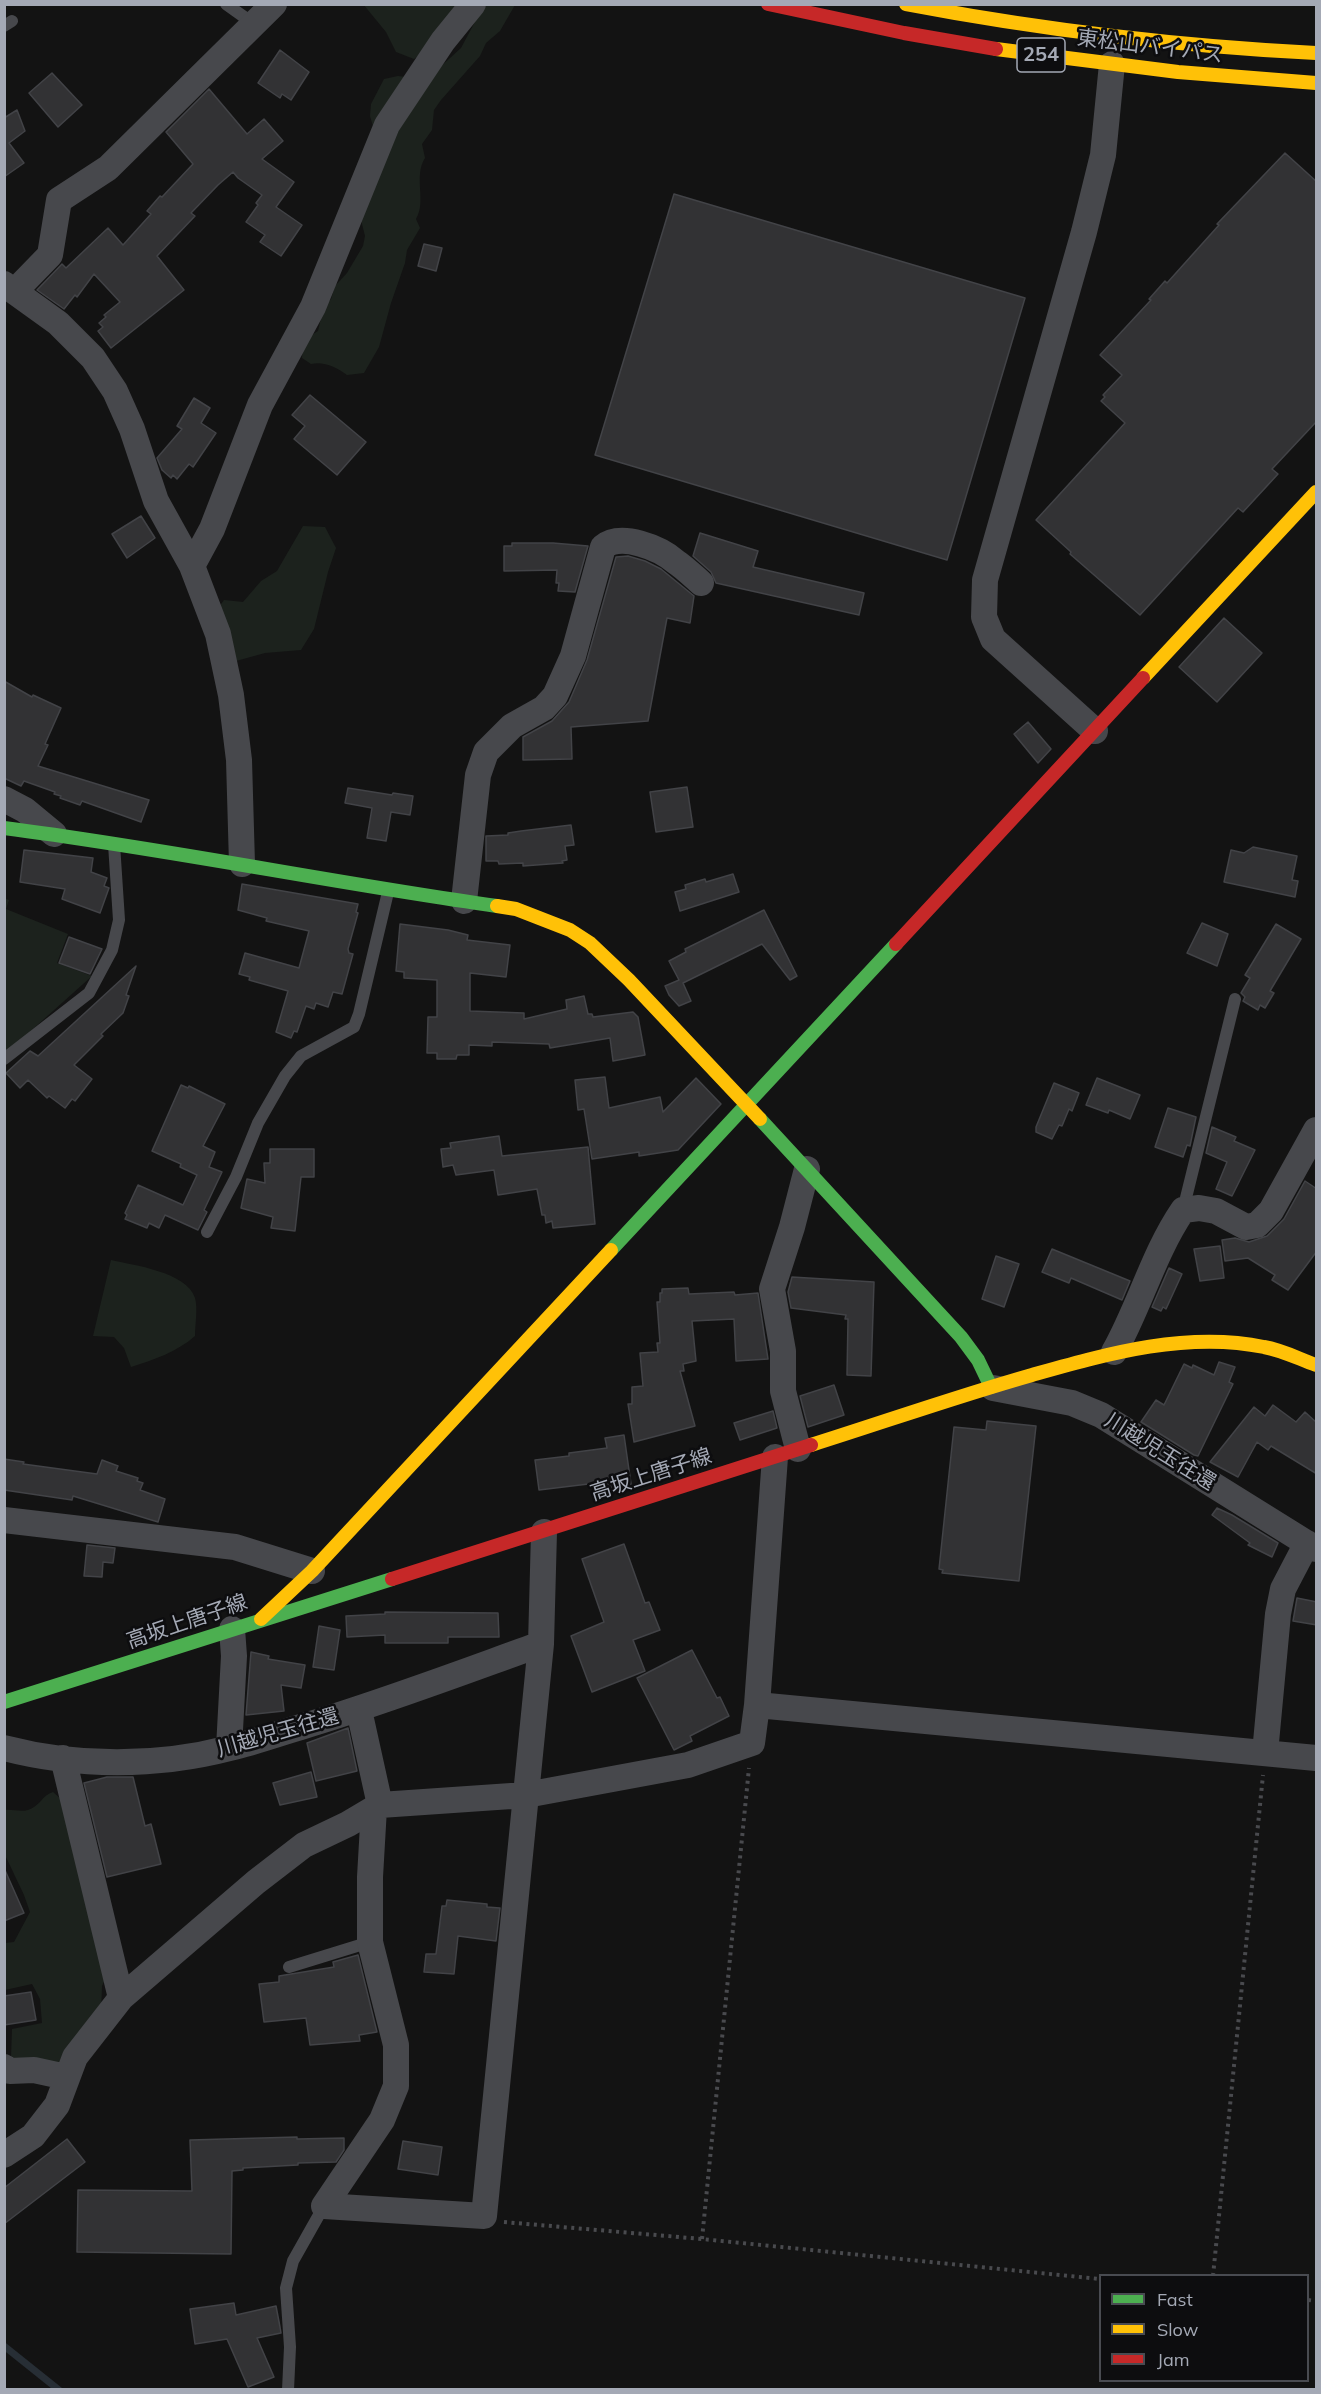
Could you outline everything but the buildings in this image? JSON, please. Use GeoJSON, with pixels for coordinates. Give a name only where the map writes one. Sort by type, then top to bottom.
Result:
{"type":"FeatureCollection","features":[{"type":"Feature","properties":{"kind":"main road","name":"東松山バイパス"},"geometry":{"type":"LineString","coordinates":[[768,4],[837,21],[987,48],[1217,77],[1317,83]]}},
{"type":"Feature","properties":{"kind":"main road","name":"東松山バイパス"},"geometry":{"type":"LineString","coordinates":[[906,4],[986,20],[1114,39],[1234,50],[1317,54]]}},
{"type":"Feature","properties":{"kind":"main road"},"geometry":{"type":"LineString","coordinates":[[261,1619],[312,1571],[1317,492]]}},
{"type":"Feature","properties":{"kind":"main road"},"geometry":{"type":"LineString","coordinates":[[4,828],[114,842],[389,891],[516,909],[570,930],[590,943],[807,1169],[961,1337],[978,1360],[991,1387]]}},
{"type":"Feature","properties":{"kind":"main road","name":"高坂上唐子線"},"geometry":{"type":"LineString","coordinates":[[4,1702],[131,1663],[261,1619],[544,1532],[991,1387],[1114,1352],[1185,1342],[1222,1343],[1265,1347],[1317,1365]]}},
{"type":"Feature","properties":{"kind":"street"},"geometry":{"type":"LineString","coordinates":[[242,864],[238,760],[231,695],[218,634],[192,566],[156,501],[132,429],[115,391],[86,351],[58,323],[10,287],[50,255],[59,200],[108,168],[274,4]]}},
{"type":"Feature","properties":{"kind":"street"},"geometry":{"type":"LineString","coordinates":[[192,566],[212,529],[260,405],[313,307],[387,125],[443,40],[473,4]]}},
{"type":"Feature","properties":{"kind":"street"},"geometry":{"type":"LineString","coordinates":[[1095,731],[993,639],[984,617],[983,602],[985,580],[1084,232],[1102,155],[1112,64]]}},
{"type":"Feature","properties":{"kind":"street"},"geometry":{"type":"LineString","coordinates":[[464,901],[478,775],[486,752],[512,726],[544,708],[555,696],[573,656],[603,547],[608,542],[623,541],[646,546],[675,561],[701,583]]}},
{"type":"Feature","properties":{"kind":"street"},"geometry":{"type":"LineString","coordinates":[[4,799],[25,810],[54,834]]}},
{"type":"Feature","properties":{"kind":"street"},"geometry":{"type":"LineString","coordinates":[[1114,1352],[1126,1331],[1158,1254],[1183,1209],[1199,1208],[1216,1211],[1246,1227],[1257,1225],[1271,1211],[1317,1130]]}},
{"type":"Feature","properties":{"kind":"street"},"geometry":{"type":"LineString","coordinates":[[4,2155],[33,2136],[57,2105],[75,2057],[121,1998],[256,1882],[304,1845],[377,1807],[526,1795],[688,1764],[752,1743],[787,1453],[783,1351],[772,1289],[792,1227],[807,1169]]}},
{"type":"Feature","properties":{"kind":"street","name":"川越児玉往還"},"geometry":{"type":"LineString","coordinates":[[991,1387],[1072,1403],[1101,1415],[1312,1546]]}},
{"type":"Feature","properties":{"kind":"street"},"geometry":{"type":"LineString","coordinates":[[4,1520],[235,1547],[312,1571]]}},
{"type":"Feature","properties":{"kind":"street"},"geometry":{"type":"LineString","coordinates":[[324,2206],[484,2216],[541,1644],[544,1532]]}},
{"type":"Feature","properties":{"kind":"street"},"geometry":{"type":"LineString","coordinates":[[1265,1753],[1278,1614],[1283,1588],[1312,1546]]}},
{"type":"Feature","properties":{"kind":"street"},"geometry":{"type":"LineString","coordinates":[[229,1748],[234,1656],[232,1629]]}},
{"type":"Feature","properties":{"kind":"street","name":"川越児玉往還"},"geometry":{"type":"LineString","coordinates":[[4,1748],[85,1762],[136,1762],[169,1759],[229,1748],[359,1710],[541,1644]]}},
{"type":"Feature","properties":{"kind":"street"},"geometry":{"type":"LineString","coordinates":[[758,1705],[1317,1758]]}},
{"type":"Feature","properties":{"kind":"street"},"geometry":{"type":"LineString","coordinates":[[324,2206],[382,2120],[396,2086],[396,2045],[370,1942],[370,1876],[377,1807],[359,1710]]}},
{"type":"Feature","properties":{"kind":"street"},"geometry":{"type":"LineString","coordinates":[[63,1758],[121,1998]]}},
{"type":"Feature","properties":{"kind":"street"},"geometry":{"type":"LineString","coordinates":[[4,2067],[10,2070],[34,2070],[66,2077]]}},
{"type":"Feature","properties":{"kind":"lane"},"geometry":{"type":"LineString","coordinates":[[225,4],[254,24]]}},
{"type":"Feature","properties":{"kind":"lane"},"geometry":{"type":"LineString","coordinates":[[4,1059],[89,993],[112,950],[119,920],[114,842]]}},
{"type":"Feature","properties":{"kind":"lane"},"geometry":{"type":"LineString","coordinates":[[207,1232],[236,1177],[258,1123],[285,1076],[308,1052],[354,1027],[389,891]]}},
{"type":"Feature","properties":{"kind":"lane"},"geometry":{"type":"LineString","coordinates":[[1183,1209],[1235,999]]}},
{"type":"Feature","properties":{"kind":"lane"},"geometry":{"type":"LineString","coordinates":[[289,1966],[370,1942]]}},
{"type":"Feature","properties":{"kind":"lane"},"geometry":{"type":"LineString","coordinates":[[288,2390],[290,2347],[286,2288],[293,2261],[324,2206]]}},
{"type":"Feature","properties":{"kind":"path"},"geometry":{"type":"LineString","coordinates":[[702,2239],[752,1743]]}},
{"type":"Feature","properties":{"kind":"path"},"geometry":{"type":"LineString","coordinates":[[1213,2274],[1265,1753]]}},
{"type":"Feature","properties":{"kind":"path"},"geometry":{"type":"LineString","coordinates":[[484,2216],[495,2221],[702,2239],[1099,2279]]}},
{"type":"Feature","properties":{"kind":"shaded area"},"geometry":{"type":"Polygon","coordinates":[[[363,4],[459,5],[428,49],[414,59],[396,52],[386,32],[363,4]]]}},
{"type":"Feature","properties":{"kind":"shaded area"},"geometry":{"type":"Polygon","coordinates":[[[484,5],[515,5],[500,31],[486,43],[480,56],[434,110],[432,130],[422,144],[425,158],[420,173],[420,205],[416,219],[420,228],[407,250],[379,347],[364,373],[347,375],[330,365],[311,364],[302,358],[304,346],[318,331],[323,309],[331,299],[335,286],[347,273],[363,246],[365,236],[360,216],[374,130],[370,116],[371,104],[384,79],[398,76],[427,79],[461,48],[484,5]]]}},
{"type":"Feature","properties":{"kind":"shaded area"},"geometry":{"type":"Polygon","coordinates":[[[303,526],[325,527],[336,548],[314,629],[301,650],[265,653],[236,661],[216,611],[224,600],[243,602],[261,581],[277,571],[303,526]]]}},
{"type":"Feature","properties":{"kind":"shaded area"},"geometry":{"type":"Polygon","coordinates":[[[4,898],[9,900],[6,909],[68,934],[57,963],[92,976],[5,1054],[4,898]]]}},
{"type":"Feature","properties":{"kind":"shaded area"},"geometry":{"type":"Polygon","coordinates":[[[111,1260],[158,1271],[182,1282],[190,1289],[196,1302],[195,1336],[173,1351],[131,1367],[124,1348],[114,1337],[93,1336],[111,1260]]]}},
{"type":"Feature","properties":{"kind":"shaded area"},"geometry":{"type":"Polygon","coordinates":[[[53,1792],[62,1800],[107,1975],[102,1986],[101,2014],[58,2068],[21,2064],[11,2057],[12,2029],[42,2023],[40,1999],[32,1984],[5,1990],[5,1943],[14,1942],[30,1912],[5,1855],[5,1810],[31,1809],[53,1792]]]}},
{"type":"Feature","properties":{"kind":"waterway"},"geometry":{"type":"LineString","coordinates":[[4,2346],[59,2390]]}},
{"type":"Feature","properties":{"kind":"traffic: fast"},"geometry":{"type":"LineString","coordinates":[[4,828],[497,906]]}},
{"type":"Feature","properties":{"kind":"traffic: fast"},"geometry":{"type":"LineString","coordinates":[[611,1250],[896,944]]}},
{"type":"Feature","properties":{"kind":"traffic: fast"},"geometry":{"type":"LineString","coordinates":[[760,1119],[961,1337],[978,1360],[991,1387]]}},
{"type":"Feature","properties":{"kind":"traffic: fast"},"geometry":{"type":"LineString","coordinates":[[4,1702],[392,1579]]}},
{"type":"Feature","properties":{"kind":"traffic: slow"},"geometry":{"type":"LineString","coordinates":[[906,4],[1008,22],[1110,36],[1316,53]]}},
{"type":"Feature","properties":{"kind":"traffic: slow"},"geometry":{"type":"LineString","coordinates":[[996,49],[1178,72],[1316,83]]}},
{"type":"Feature","properties":{"kind":"traffic: slow"},"geometry":{"type":"LineString","coordinates":[[1143,678],[1316,492]]}},
{"type":"Feature","properties":{"kind":"traffic: slow"},"geometry":{"type":"LineString","coordinates":[[497,906],[516,909],[570,930],[590,943],[629,980],[760,1119]]}},
{"type":"Feature","properties":{"kind":"traffic: slow"},"geometry":{"type":"LineString","coordinates":[[261,1619],[312,1571],[611,1250]]}},
{"type":"Feature","properties":{"kind":"traffic: slow"},"geometry":{"type":"LineString","coordinates":[[811,1445],[1032,1375],[1147,1347],[1176,1343],[1235,1343],[1271,1348],[1316,1365]]}},
{"type":"Feature","properties":{"kind":"traffic: jam"},"geometry":{"type":"LineString","coordinates":[[768,4],[904,33],[996,49]]}},
{"type":"Feature","properties":{"kind":"traffic: jam"},"geometry":{"type":"LineString","coordinates":[[896,944],[1143,678]]}},
{"type":"Feature","properties":{"kind":"traffic: jam"},"geometry":{"type":"LineString","coordinates":[[392,1579],[811,1445]]}}]}
